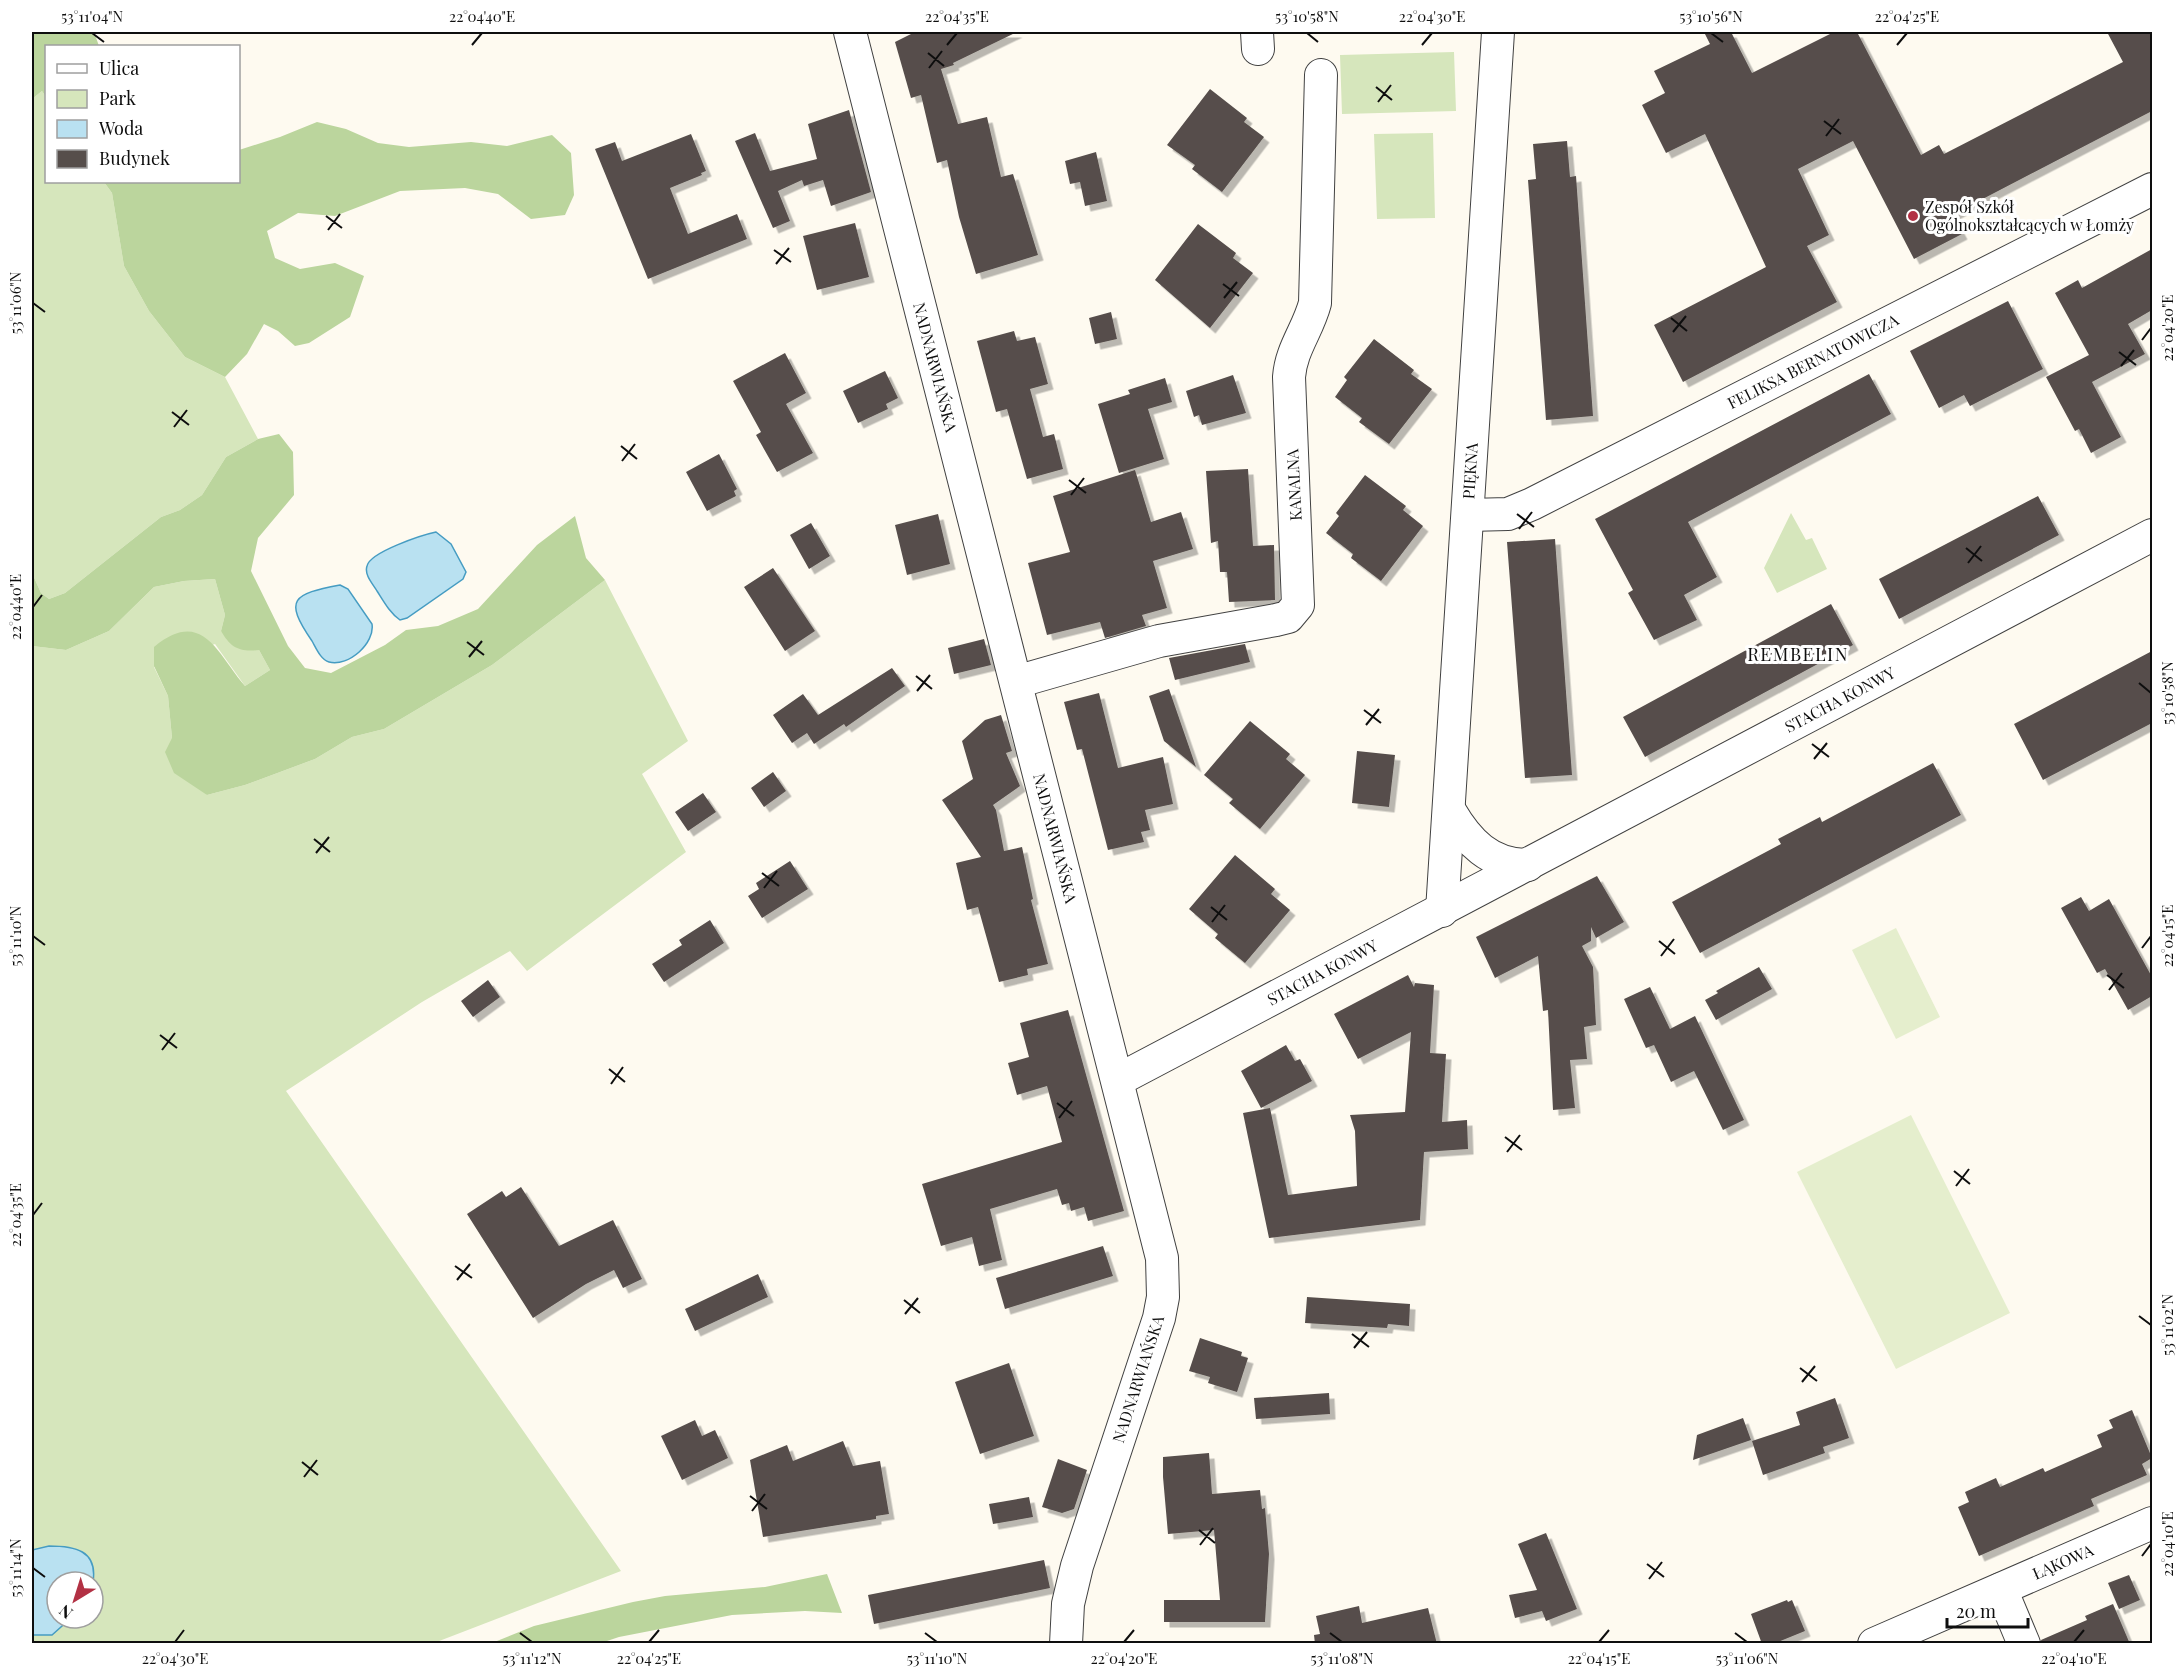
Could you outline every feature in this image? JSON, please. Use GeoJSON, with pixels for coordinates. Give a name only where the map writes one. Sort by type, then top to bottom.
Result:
{"type":"FeatureCollection","features":[{"type":"Feature","properties":{"kind":"street","name":"NADNARWIAŃSKA"},"geometry":{"type":"LineString","coordinates":[[850,32],[1162,1258],[1163,1297],[1159,1318],[1077,1566],[1068,1604],[1066,1644]]}},
{"type":"Feature","properties":{"kind":"street","name":"PIĘKNA"},"geometry":{"type":"LineString","coordinates":[[1442,911],[1498,32]]}},
{"type":"Feature","properties":{"kind":"street","name":"KANALNA"},"geometry":{"type":"LineString","coordinates":[[1016,682],[1159,641],[1288,617],[1298,605],[1290,370],[1292,353],[1310,319],[1315,303],[1321,75]]}},
{"type":"Feature","properties":{"kind":"street","name":"FELIKSA BERNATOWICZA"},"geometry":{"type":"LineString","coordinates":[[1468,515],[1508,514],[1532,504],[2152,189]]}},
{"type":"Feature","properties":{"kind":"street","name":"STACHA KONWY"},"geometry":{"type":"LineString","coordinates":[[1118,1080],[2152,535]]}},
{"type":"Feature","properties":{"kind":"street"},"geometry":{"type":"LineString","coordinates":[[1450,811],[1466,837],[1482,852],[1503,862],[1528,865]]}},
{"type":"Feature","properties":{"kind":"street","name":"ŁĄKOWA"},"geometry":{"type":"LineString","coordinates":[[1874,1644],[2152,1523]]}},
{"type":"Feature","properties":{"kind":"street"},"geometry":{"type":"LineString","coordinates":[[2001,1588],[2024,1644]]}},
{"type":"Feature","properties":{"kind":"green space"},"geometry":{"type":"Polygon","coordinates":[[[32,32],[94,32],[99,45],[45,45],[45,96],[42,91],[32,99],[32,32]]]}},
{"type":"Feature","properties":{"kind":"green space"},"geometry":{"type":"Polygon","coordinates":[[[1454,52],[1456,111],[1342,114],[1340,55],[1454,52]]]}},
{"type":"Feature","properties":{"kind":"green space"},"geometry":{"type":"Polygon","coordinates":[[[42,91],[45,96],[45,183],[105,183],[112,193],[124,266],[149,311],[185,357],[225,377],[258,439],[226,457],[202,495],[180,510],[161,517],[65,593],[49,599],[41,593],[32,573],[32,99],[42,91]]]}},
{"type":"Feature","properties":{"kind":"green space"},"geometry":{"type":"Polygon","coordinates":[[[317,122],[346,129],[378,143],[409,147],[471,142],[507,146],[552,135],[571,153],[574,195],[565,215],[531,219],[498,194],[465,188],[400,191],[335,216],[298,213],[267,231],[275,258],[300,269],[335,263],[364,276],[350,317],[309,343],[295,346],[278,331],[264,324],[247,354],[225,377],[185,357],[149,311],[124,266],[112,193],[105,183],[240,183],[240,150],[317,122]]]}},
{"type":"Feature","properties":{"kind":"green space"},"geometry":{"type":"Polygon","coordinates":[[[1433,133],[1435,218],[1377,219],[1374,134],[1433,133]]]}},
{"type":"Feature","properties":{"kind":"green space"},"geometry":{"type":"Polygon","coordinates":[[[279,434],[293,452],[294,495],[258,538],[251,571],[288,646],[305,668],[331,673],[385,645],[406,630],[438,626],[478,609],[537,545],[575,516],[586,558],[605,580],[492,665],[384,729],[352,737],[315,759],[245,785],[207,795],[174,773],[165,752],[172,738],[168,696],[154,666],[154,647],[171,636],[185,632],[197,633],[217,649],[245,686],[270,670],[259,650],[236,648],[221,631],[225,615],[215,579],[184,581],[154,587],[109,631],[66,650],[32,646],[32,573],[41,593],[49,599],[65,593],[161,517],[180,510],[202,495],[226,457],[258,439],[279,434]]]}},
{"type":"Feature","properties":{"kind":"green space"},"geometry":{"type":"Polygon","coordinates":[[[1791,513],[1806,540],[1812,538],[1827,569],[1777,593],[1764,568],[1791,513]]]}},
{"type":"Feature","properties":{"kind":"green space"},"geometry":{"type":"Polygon","coordinates":[[[215,579],[225,615],[221,631],[259,650],[270,670],[245,686],[215,644],[154,667],[168,696],[172,738],[207,795],[245,785],[315,759],[352,737],[384,729],[492,665],[605,580],[688,741],[642,774],[686,852],[527,971],[510,951],[422,1002],[286,1091],[621,1571],[434,1643],[32,1644],[32,646],[66,650],[109,631],[154,587],[184,581],[215,579]]]}},
{"type":"Feature","properties":{"kind":"green space"},"geometry":{"type":"Polygon","coordinates":[[[1896,928],[1940,1017],[1896,1039],[1852,950],[1896,928]]]}},
{"type":"Feature","properties":{"kind":"green space"},"geometry":{"type":"Polygon","coordinates":[[[1911,1115],[2010,1313],[1896,1369],[1797,1172],[1911,1115]]]}},
{"type":"Feature","properties":{"kind":"green space"},"geometry":{"type":"Polygon","coordinates":[[[827,1574],[842,1613],[805,1611],[732,1615],[619,1637],[601,1643],[492,1643],[534,1626],[633,1602],[665,1596],[765,1587],[827,1574]]]}},
{"type":"Feature","properties":{"kind":"water"},"geometry":{"type":"Polygon","coordinates":[[[436,532],[451,544],[466,572],[463,579],[407,618],[400,620],[387,607],[371,582],[367,566],[377,555],[386,550],[436,532]]]}},
{"type":"Feature","properties":{"kind":"water"},"geometry":{"type":"Polygon","coordinates":[[[340,585],[348,589],[372,624],[372,631],[365,646],[359,652],[337,663],[324,659],[317,650],[303,627],[296,607],[303,596],[340,585]]]}},
{"type":"Feature","properties":{"kind":"water"},"geometry":{"type":"Polygon","coordinates":[[[49,1546],[75,1549],[88,1557],[94,1570],[45,1570],[45,1630],[58,1630],[52,1635],[33,1635],[32,1550],[49,1546]]]}},
{"type":"Feature","properties":{"kind":"building"},"geometry":{"type":"Polygon","coordinates":[[[915,32],[1017,32],[953,63],[954,65],[941,69],[958,124],[987,117],[1001,177],[1013,174],[1038,255],[976,274],[959,217],[947,160],[937,163],[921,95],[911,98],[895,42],[915,32]]]}},
{"type":"Feature","properties":{"kind":"building"},"geometry":{"type":"Polygon","coordinates":[[[1704,32],[1731,32],[1752,73],[1834,32],[1857,32],[1921,155],[1939,145],[1944,154],[2123,62],[2107,32],[2152,32],[2152,111],[1952,215],[1962,234],[1914,259],[1853,141],[1798,169],[1829,235],[1807,246],[1837,302],[1683,382],[1654,325],[1766,267],[1705,134],[1666,153],[1642,105],[1665,93],[1654,71],[1710,44],[1704,32]]]}},
{"type":"Feature","properties":{"kind":"building"},"geometry":{"type":"Polygon","coordinates":[[[1210,89],[1247,118],[1244,122],[1264,137],[1222,192],[1192,169],[1195,165],[1167,145],[1210,89]]]}},
{"type":"Feature","properties":{"kind":"building"},"geometry":{"type":"Polygon","coordinates":[[[849,110],[871,192],[831,206],[823,180],[804,186],[802,180],[778,191],[790,221],[773,228],[735,141],[755,133],[770,171],[817,159],[808,124],[849,110]]]}},
{"type":"Feature","properties":{"kind":"building"},"geometry":{"type":"Polygon","coordinates":[[[691,134],[706,171],[701,173],[702,175],[670,188],[688,234],[737,214],[747,239],[648,279],[595,149],[615,142],[622,161],[691,134]]]}},
{"type":"Feature","properties":{"kind":"building"},"geometry":{"type":"Polygon","coordinates":[[[1567,141],[1570,177],[1576,176],[1593,416],[1546,420],[1528,180],[1536,179],[1533,144],[1567,141]]]}},
{"type":"Feature","properties":{"kind":"building"},"geometry":{"type":"Polygon","coordinates":[[[1096,152],[1107,201],[1085,206],[1080,182],[1070,184],[1065,161],[1096,152]]]}},
{"type":"Feature","properties":{"kind":"building"},"geometry":{"type":"Polygon","coordinates":[[[855,223],[869,277],[817,290],[803,236],[855,223]]]}},
{"type":"Feature","properties":{"kind":"building"},"geometry":{"type":"Polygon","coordinates":[[[1198,224],[1236,253],[1233,258],[1253,273],[1210,328],[1155,280],[1198,224]]]}},
{"type":"Feature","properties":{"kind":"building"},"geometry":{"type":"Polygon","coordinates":[[[2152,249],[2152,310],[2128,324],[2145,354],[2092,382],[2121,437],[2091,453],[2079,429],[2075,431],[2046,377],[2089,355],[2055,293],[2078,280],[2082,288],[2152,249]]]}},
{"type":"Feature","properties":{"kind":"building"},"geometry":{"type":"Polygon","coordinates":[[[2008,301],[2043,369],[1970,406],[1964,395],[1939,408],[1910,351],[2008,301]]]}},
{"type":"Feature","properties":{"kind":"building"},"geometry":{"type":"Polygon","coordinates":[[[1111,312],[1117,339],[1095,344],[1089,318],[1111,312]]]}},
{"type":"Feature","properties":{"kind":"building"},"geometry":{"type":"Polygon","coordinates":[[[1014,331],[1017,341],[1035,337],[1048,384],[1030,389],[1043,437],[1054,434],[1063,469],[1027,479],[1007,409],[996,412],[977,341],[1014,331]]]}},
{"type":"Feature","properties":{"kind":"building"},"geometry":{"type":"Polygon","coordinates":[[[1374,339],[1414,370],[1411,374],[1432,389],[1389,444],[1359,422],[1362,418],[1335,397],[1347,380],[1344,377],[1374,339]]]}},
{"type":"Feature","properties":{"kind":"building"},"geometry":{"type":"Polygon","coordinates":[[[785,353],[806,393],[786,404],[813,453],[777,472],[756,435],[761,432],[733,381],[785,353]]]}},
{"type":"Feature","properties":{"kind":"building"},"geometry":{"type":"Polygon","coordinates":[[[885,371],[898,398],[886,404],[888,409],[858,423],[843,391],[885,371]]]}},
{"type":"Feature","properties":{"kind":"building"},"geometry":{"type":"Polygon","coordinates":[[[1869,374],[1891,414],[1688,522],[1717,577],[1684,595],[1697,620],[1654,640],[1628,593],[1633,590],[1595,519],[1869,374]]]}},
{"type":"Feature","properties":{"kind":"building"},"geometry":{"type":"Polygon","coordinates":[[[1233,375],[1246,413],[1202,425],[1199,415],[1194,417],[1186,391],[1233,375]]]}},
{"type":"Feature","properties":{"kind":"building"},"geometry":{"type":"Polygon","coordinates":[[[1165,378],[1172,402],[1148,409],[1164,459],[1119,473],[1098,404],[1130,394],[1128,390],[1165,378]]]}},
{"type":"Feature","properties":{"kind":"building"},"geometry":{"type":"Polygon","coordinates":[[[719,454],[737,489],[734,491],[736,496],[707,511],[686,472],[719,454]]]}},
{"type":"Feature","properties":{"kind":"building"},"geometry":{"type":"Polygon","coordinates":[[[1248,469],[1253,546],[1274,545],[1275,600],[1229,602],[1227,572],[1220,572],[1218,541],[1211,543],[1206,471],[1248,469]]]}},
{"type":"Feature","properties":{"kind":"building"},"geometry":{"type":"Polygon","coordinates":[[[1135,470],[1151,522],[1181,512],[1193,549],[1153,561],[1167,608],[1142,615],[1146,626],[1105,638],[1100,622],[1047,635],[1028,563],[1070,552],[1053,496],[1135,470]]]}},
{"type":"Feature","properties":{"kind":"building"},"geometry":{"type":"Polygon","coordinates":[[[1365,475],[1406,506],[1403,510],[1423,526],[1381,581],[1351,558],[1353,554],[1326,533],[1339,516],[1336,513],[1365,475]]]}},
{"type":"Feature","properties":{"kind":"building"},"geometry":{"type":"Polygon","coordinates":[[[2038,496],[2059,535],[1899,619],[1879,579],[2038,496]]]}},
{"type":"Feature","properties":{"kind":"building"},"geometry":{"type":"Polygon","coordinates":[[[938,514],[950,564],[907,575],[895,525],[938,514]]]}},
{"type":"Feature","properties":{"kind":"building"},"geometry":{"type":"Polygon","coordinates":[[[811,523],[830,556],[809,569],[790,535],[811,523]]]}},
{"type":"Feature","properties":{"kind":"building"},"geometry":{"type":"Polygon","coordinates":[[[1555,539],[1572,775],[1525,778],[1507,542],[1555,539]]]}},
{"type":"Feature","properties":{"kind":"building"},"geometry":{"type":"Polygon","coordinates":[[[773,568],[815,631],[785,651],[744,587],[773,568]]]}},
{"type":"Feature","properties":{"kind":"building"},"geometry":{"type":"Polygon","coordinates":[[[1831,604],[1853,645],[1645,757],[1623,717],[1831,604]]]}},
{"type":"Feature","properties":{"kind":"building"},"geometry":{"type":"Polygon","coordinates":[[[984,639],[991,665],[954,674],[948,648],[984,639]]]}},
{"type":"Feature","properties":{"kind":"building"},"geometry":{"type":"Polygon","coordinates":[[[1245,644],[1250,662],[1175,680],[1169,658],[1245,644]]]}},
{"type":"Feature","properties":{"kind":"building"},"geometry":{"type":"Polygon","coordinates":[[[2152,651],[2152,723],[2043,780],[2014,724],[2152,651]]]}},
{"type":"Feature","properties":{"kind":"building"},"geometry":{"type":"Polygon","coordinates":[[[892,668],[905,686],[846,727],[844,724],[814,744],[807,733],[792,743],[773,715],[803,694],[818,715],[892,668]]]}},
{"type":"Feature","properties":{"kind":"building"},"geometry":{"type":"Polygon","coordinates":[[[1169,689],[1196,767],[1164,741],[1149,696],[1169,689]]]}},
{"type":"Feature","properties":{"kind":"building"},"geometry":{"type":"Polygon","coordinates":[[[1099,693],[1118,768],[1163,757],[1173,804],[1145,810],[1150,830],[1141,832],[1144,842],[1108,850],[1082,749],[1077,750],[1064,702],[1099,693]]]}},
{"type":"Feature","properties":{"kind":"building"},"geometry":{"type":"Polygon","coordinates":[[[1001,715],[1012,751],[1006,753],[1020,786],[993,805],[1004,851],[1022,847],[1033,899],[1031,900],[1048,964],[1027,969],[1028,975],[999,982],[978,907],[967,910],[956,863],[981,857],[942,800],[973,779],[962,741],[985,720],[1001,715]]]}},
{"type":"Feature","properties":{"kind":"building"},"geometry":{"type":"Polygon","coordinates":[[[1250,721],[1290,754],[1286,759],[1305,775],[1260,829],[1229,803],[1233,799],[1204,775],[1250,721]]]}},
{"type":"Feature","properties":{"kind":"building"},"geometry":{"type":"Polygon","coordinates":[[[1357,751],[1395,755],[1389,807],[1352,803],[1357,751]]]}},
{"type":"Feature","properties":{"kind":"building"},"geometry":{"type":"Polygon","coordinates":[[[1933,763],[1961,815],[1700,953],[1672,902],[1781,844],[1778,839],[1820,817],[1822,822],[1933,763]]]}},
{"type":"Feature","properties":{"kind":"building"},"geometry":{"type":"Polygon","coordinates":[[[773,772],[786,791],[764,807],[751,788],[773,772]]]}},
{"type":"Feature","properties":{"kind":"building"},"geometry":{"type":"Polygon","coordinates":[[[703,793],[716,812],[688,831],[675,812],[703,793]]]}},
{"type":"Feature","properties":{"kind":"building"},"geometry":{"type":"Polygon","coordinates":[[[1235,855],[1275,889],[1271,894],[1290,910],[1245,963],[1215,938],[1218,934],[1189,909],[1235,855]]]}},
{"type":"Feature","properties":{"kind":"building"},"geometry":{"type":"Polygon","coordinates":[[[790,861],[808,889],[762,918],[748,896],[759,889],[756,883],[790,861]]]}},
{"type":"Feature","properties":{"kind":"building"},"geometry":{"type":"Polygon","coordinates":[[[1597,876],[1624,922],[1596,938],[1591,927],[1591,941],[1582,946],[1593,967],[1596,1025],[1584,1027],[1587,1059],[1570,1060],[1575,1108],[1553,1110],[1548,1010],[1543,1011],[1538,956],[1495,978],[1476,937],[1597,876]]]}},
{"type":"Feature","properties":{"kind":"building"},"geometry":{"type":"Polygon","coordinates":[[[2081,897],[2089,911],[2109,899],[2152,977],[2152,996],[2128,1010],[2105,969],[2097,973],[2061,908],[2081,897]]]}},
{"type":"Feature","properties":{"kind":"building"},"geometry":{"type":"Polygon","coordinates":[[[710,920],[724,943],[664,982],[652,964],[682,945],[679,940],[710,920]]]}},
{"type":"Feature","properties":{"kind":"building"},"geometry":{"type":"Polygon","coordinates":[[[1759,967],[1772,989],[1716,1020],[1705,1000],[1718,993],[1716,991],[1759,967]]]}},
{"type":"Feature","properties":{"kind":"building"},"geometry":{"type":"Polygon","coordinates":[[[1408,975],[1414,987],[1415,983],[1434,985],[1430,1053],[1446,1054],[1442,1122],[1467,1120],[1468,1149],[1424,1152],[1420,1220],[1269,1238],[1243,1113],[1270,1108],[1288,1195],[1357,1186],[1355,1131],[1350,1115],[1405,1112],[1411,1032],[1358,1059],[1334,1014],[1408,975]]]}},
{"type":"Feature","properties":{"kind":"building"},"geometry":{"type":"Polygon","coordinates":[[[488,980],[500,997],[473,1017],[461,1001],[488,980]]]}},
{"type":"Feature","properties":{"kind":"building"},"geometry":{"type":"Polygon","coordinates":[[[1650,987],[1670,1029],[1695,1016],[1744,1120],[1723,1130],[1694,1071],[1671,1082],[1654,1045],[1646,1048],[1624,999],[1650,987]]]}},
{"type":"Feature","properties":{"kind":"building"},"geometry":{"type":"Polygon","coordinates":[[[1068,1010],[1124,1211],[1088,1221],[1084,1207],[1071,1211],[1069,1203],[1062,1205],[1057,1189],[990,1209],[1002,1260],[979,1266],[972,1237],[941,1246],[922,1184],[1062,1142],[1047,1086],[1017,1095],[1008,1063],[1029,1057],[1020,1023],[1068,1010]]]}},
{"type":"Feature","properties":{"kind":"building"},"geometry":{"type":"Polygon","coordinates":[[[1286,1045],[1295,1061],[1300,1059],[1312,1081],[1261,1108],[1241,1071],[1286,1045]]]}},
{"type":"Feature","properties":{"kind":"building"},"geometry":{"type":"Polygon","coordinates":[[[521,1187],[559,1246],[613,1220],[642,1279],[623,1288],[614,1270],[586,1284],[533,1318],[467,1214],[502,1191],[506,1197],[521,1187]]]}},
{"type":"Feature","properties":{"kind":"building"},"geometry":{"type":"Polygon","coordinates":[[[1103,1246],[1113,1276],[1005,1309],[996,1278],[1103,1246]]]}},
{"type":"Feature","properties":{"kind":"building"},"geometry":{"type":"Polygon","coordinates":[[[758,1274],[768,1297],[695,1331],[685,1309],[758,1274]]]}},
{"type":"Feature","properties":{"kind":"building"},"geometry":{"type":"Polygon","coordinates":[[[1307,1297],[1410,1304],[1409,1326],[1388,1324],[1387,1328],[1305,1323],[1307,1297]]]}},
{"type":"Feature","properties":{"kind":"building"},"geometry":{"type":"Polygon","coordinates":[[[1200,1338],[1242,1352],[1241,1356],[1248,1358],[1237,1392],[1208,1383],[1210,1377],[1189,1371],[1200,1338]]]}},
{"type":"Feature","properties":{"kind":"building"},"geometry":{"type":"Polygon","coordinates":[[[1009,1363],[1034,1436],[980,1454],[955,1382],[1009,1363]]]}},
{"type":"Feature","properties":{"kind":"building"},"geometry":{"type":"Polygon","coordinates":[[[1329,1393],[1330,1414],[1256,1419],[1254,1398],[1329,1393]]]}},
{"type":"Feature","properties":{"kind":"building"},"geometry":{"type":"Polygon","coordinates":[[[1835,1398],[1849,1438],[1823,1447],[1825,1453],[1763,1475],[1752,1441],[1800,1425],[1796,1412],[1835,1398]]]}},
{"type":"Feature","properties":{"kind":"building"},"geometry":{"type":"Polygon","coordinates":[[[2132,1410],[2152,1458],[2142,1464],[2147,1475],[2091,1499],[2094,1506],[1979,1556],[1958,1507],[1969,1502],[1965,1492],[1996,1478],[2000,1487],[2043,1468],[2045,1472],[2102,1447],[2097,1435],[2113,1428],[2109,1420],[2132,1410]]]}},
{"type":"Feature","properties":{"kind":"building"},"geometry":{"type":"Polygon","coordinates":[[[1743,1418],[1751,1440],[1693,1460],[1697,1435],[1743,1418]]]}},
{"type":"Feature","properties":{"kind":"building"},"geometry":{"type":"Polygon","coordinates":[[[695,1420],[702,1436],[715,1430],[728,1458],[682,1480],[661,1436],[695,1420]]]}},
{"type":"Feature","properties":{"kind":"building"},"geometry":{"type":"Polygon","coordinates":[[[843,1441],[853,1466],[880,1461],[889,1514],[876,1516],[876,1519],[763,1537],[750,1460],[787,1445],[793,1461],[843,1441]]]}},
{"type":"Feature","properties":{"kind":"building"},"geometry":{"type":"Polygon","coordinates":[[[1209,1453],[1212,1494],[1260,1490],[1262,1509],[1265,1508],[1269,1554],[1265,1622],[1164,1622],[1164,1600],[1220,1600],[1214,1530],[1168,1534],[1163,1477],[1163,1457],[1209,1453]]]}},
{"type":"Feature","properties":{"kind":"building"},"geometry":{"type":"Polygon","coordinates":[[[1058,1459],[1087,1470],[1074,1509],[1062,1513],[1042,1507],[1058,1459]]]}},
{"type":"Feature","properties":{"kind":"building"},"geometry":{"type":"Polygon","coordinates":[[[1029,1497],[1033,1517],[993,1524],[989,1504],[1029,1497]]]}},
{"type":"Feature","properties":{"kind":"building"},"geometry":{"type":"Polygon","coordinates":[[[1546,1533],[1577,1609],[1546,1621],[1542,1611],[1515,1618],[1509,1595],[1537,1590],[1518,1544],[1546,1533]]]}},
{"type":"Feature","properties":{"kind":"building"},"geometry":{"type":"Polygon","coordinates":[[[1044,1560],[1050,1588],[874,1624],[868,1595],[1044,1560]]]}},
{"type":"Feature","properties":{"kind":"building"},"geometry":{"type":"Polygon","coordinates":[[[2129,1575],[2140,1600],[2119,1609],[2108,1583],[2129,1575]]]}},
{"type":"Feature","properties":{"kind":"building"},"geometry":{"type":"Polygon","coordinates":[[[1787,1600],[1788,1602],[1792,1600],[1805,1631],[1773,1644],[1762,1644],[1751,1614],[1787,1600]]]}},
{"type":"Feature","properties":{"kind":"building"},"geometry":{"type":"Polygon","coordinates":[[[2113,1604],[2130,1644],[2042,1644],[2041,1640],[2087,1620],[2085,1616],[2113,1604]]]}},
{"type":"Feature","properties":{"kind":"building"},"geometry":{"type":"Polygon","coordinates":[[[1359,1606],[1362,1623],[1428,1608],[1437,1644],[1315,1644],[1314,1635],[1320,1634],[1316,1616],[1359,1606]]]}},
{"type":"Feature","properties":{"kind":"place","name":"Zespół Szkół Ogólnokształcących w Łomży"},"geometry":{"type":"Point","coordinates":[1913,216]}},
{"type":"Feature","properties":{"kind":"district","name":"REMBELIN"},"geometry":{"type":"Point","coordinates":[1798,655]}}]}
